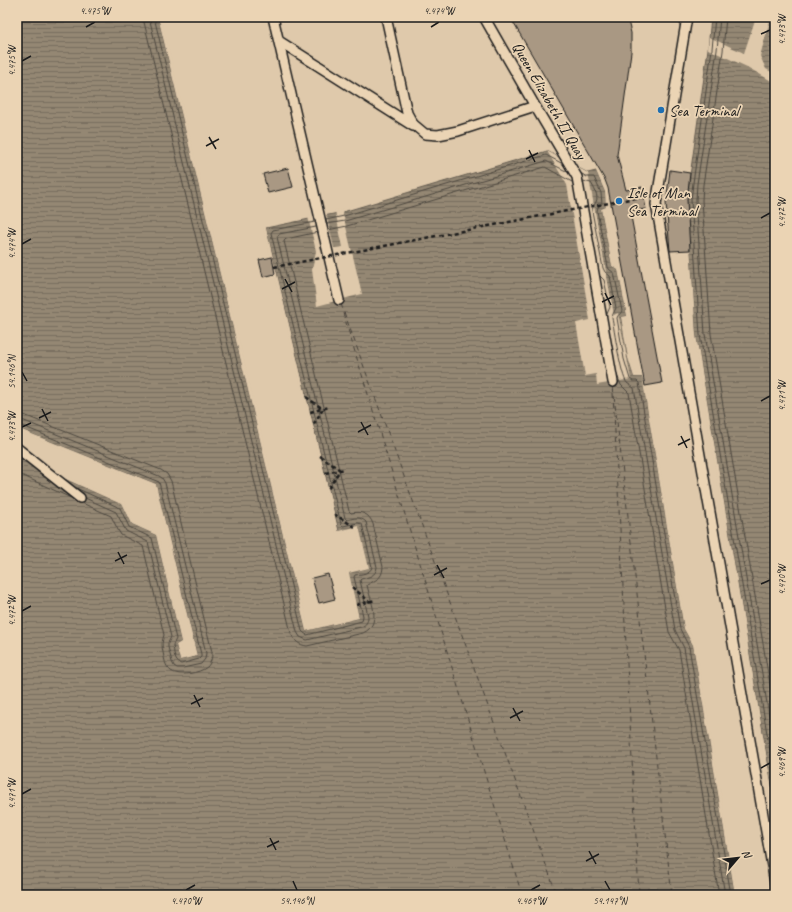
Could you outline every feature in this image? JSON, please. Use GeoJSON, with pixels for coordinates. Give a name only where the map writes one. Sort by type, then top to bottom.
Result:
{"type":"FeatureCollection","features":[{"type":"Feature","properties":{"kind":"lane"},"geometry":{"type":"LineString","coordinates":[[273,17],[339,300]]}},
{"type":"Feature","properties":{"kind":"lane"},"geometry":{"type":"LineString","coordinates":[[386,17],[408,113],[413,124],[425,134]]}},
{"type":"Feature","properties":{"kind":"lane","name":"Queen Elizabeth II Quay"},"geometry":{"type":"LineString","coordinates":[[484,17],[577,177],[613,382]]}},
{"type":"Feature","properties":{"kind":"lane"},"geometry":{"type":"LineString","coordinates":[[687,17],[656,204],[775,883]]}},
{"type":"Feature","properties":{"kind":"lane"},"geometry":{"type":"LineString","coordinates":[[279,41],[425,134],[438,135],[458,131],[535,106]]}},
{"type":"Feature","properties":{"kind":"lane"},"geometry":{"type":"LineString","coordinates":[[17,448],[80,498]]}},
{"type":"Feature","properties":{"kind":"path"},"geometry":{"type":"LineString","coordinates":[[274,267],[635,198]]}},
{"type":"Feature","properties":{"kind":"path"},"geometry":{"type":"LineString","coordinates":[[306,397],[323,409]]}},
{"type":"Feature","properties":{"kind":"path"},"geometry":{"type":"LineString","coordinates":[[310,412],[329,407]]}},
{"type":"Feature","properties":{"kind":"path"},"geometry":{"type":"LineString","coordinates":[[313,425],[323,409]]}},
{"type":"Feature","properties":{"kind":"path"},"geometry":{"type":"LineString","coordinates":[[320,456],[340,470]]}},
{"type":"Feature","properties":{"kind":"path"},"geometry":{"type":"LineString","coordinates":[[325,473],[345,469]]}},
{"type":"Feature","properties":{"kind":"path"},"geometry":{"type":"LineString","coordinates":[[328,489],[340,470]]}},
{"type":"Feature","properties":{"kind":"path"},"geometry":{"type":"LineString","coordinates":[[334,514],[355,527]]}},
{"type":"Feature","properties":{"kind":"path"},"geometry":{"type":"LineString","coordinates":[[352,587],[370,602]]}},
{"type":"Feature","properties":{"kind":"path"},"geometry":{"type":"LineString","coordinates":[[356,605],[375,600]]}},
{"type":"Feature","properties":{"kind":"water"},"geometry":{"type":"Polygon","coordinates":[[[17,17],[158,17],[306,631],[359,618],[348,573],[368,568],[359,527],[339,531],[266,228],[343,212],[547,151],[588,173],[596,171],[605,192],[607,207],[601,209],[612,266],[618,270],[627,316],[621,317],[628,358],[634,377],[642,376],[684,629],[693,645],[735,895],[17,895],[17,457],[123,505],[132,524],[156,535],[181,642],[176,645],[180,660],[197,656],[156,484],[17,428],[17,17]]]}},
{"type":"Feature","properties":{"kind":"water"},"geometry":{"type":"Polygon","coordinates":[[[711,17],[775,17],[775,805],[696,335],[687,200],[711,17]]]}},
{"type":"Feature","properties":{"kind":"pier"},"geometry":{"type":"Polygon","coordinates":[[[158,17],[160,17],[308,628],[357,617],[346,572],[366,566],[357,529],[339,533],[337,532],[264,228],[266,228],[338,531],[359,526],[369,568],[349,573],[359,618],[306,631],[158,17]]]}},
{"type":"Feature","properties":{"kind":"pier"},"geometry":{"type":"Polygon","coordinates":[[[756,17],[771,17],[760,56],[766,69],[775,74],[775,83],[747,67],[708,49],[709,37],[744,53],[756,17]]]}},
{"type":"Feature","properties":{"kind":"pier"},"geometry":{"type":"Polygon","coordinates":[[[547,151],[588,173],[614,315],[618,313],[631,379],[597,385],[596,374],[585,376],[576,323],[590,320],[567,185],[547,151]]]}},
{"type":"Feature","properties":{"kind":"pier"},"geometry":{"type":"Polygon","coordinates":[[[596,171],[599,172],[607,191],[608,208],[604,211],[613,265],[620,270],[629,316],[628,318],[623,319],[630,357],[635,375],[642,374],[644,376],[686,628],[695,644],[737,895],[735,895],[693,645],[684,629],[642,377],[634,377],[628,358],[621,317],[627,316],[618,270],[612,266],[601,209],[606,207],[605,192],[596,171]]]}},
{"type":"Feature","properties":{"kind":"pier"},"geometry":{"type":"Polygon","coordinates":[[[688,185],[687,200],[696,335],[775,807],[773,806],[694,336],[685,200],[688,185]]]}},
{"type":"Feature","properties":{"kind":"pier"},"geometry":{"type":"Polygon","coordinates":[[[342,210],[362,294],[317,306],[312,270],[316,251],[308,217],[326,213],[334,248],[343,247],[335,211],[342,210]]]}},
{"type":"Feature","properties":{"kind":"pier"},"geometry":{"type":"Polygon","coordinates":[[[17,428],[156,484],[197,656],[180,660],[176,645],[181,642],[156,535],[132,524],[123,505],[17,457],[17,455],[124,503],[133,523],[157,534],[183,642],[183,644],[179,646],[182,657],[195,654],[154,486],[17,430],[17,428]]]}},
{"type":"Feature","properties":{"kind":"building","name":"Isle of Man Sea Terminal"},"geometry":{"type":"Polygon","coordinates":[[[510,17],[627,17],[631,33],[631,52],[617,155],[626,190],[642,187],[646,209],[630,211],[662,383],[645,386],[608,188],[605,180],[510,17]]]}},
{"type":"Feature","properties":{"kind":"building"},"geometry":{"type":"Polygon","coordinates":[[[288,168],[293,187],[268,193],[263,174],[288,168]]]}},
{"type":"Feature","properties":{"kind":"building"},"geometry":{"type":"Polygon","coordinates":[[[670,170],[690,173],[687,200],[690,250],[670,251],[666,203],[670,170]]]}},
{"type":"Feature","properties":{"kind":"building"},"geometry":{"type":"Polygon","coordinates":[[[272,257],[275,274],[263,277],[259,260],[272,257]]]}},
{"type":"Feature","properties":{"kind":"building"},"geometry":{"type":"Polygon","coordinates":[[[328,574],[335,599],[319,603],[312,578],[328,574]]]}},
{"type":"Feature","properties":{"kind":"ferry route"},"geometry":{"type":"LineString","coordinates":[[341,304],[557,895]]}},
{"type":"Feature","properties":{"kind":"ferry route"},"geometry":{"type":"LineString","coordinates":[[343,313],[522,895]]}},
{"type":"Feature","properties":{"kind":"ferry route"},"geometry":{"type":"LineString","coordinates":[[613,387],[672,895]]}},
{"type":"Feature","properties":{"kind":"ferry route"},"geometry":{"type":"LineString","coordinates":[[613,393],[639,895]]}},
{"type":"Feature","properties":{"kind":"place","name":"Sea Terminal"},"geometry":{"type":"Point","coordinates":[661,110]}},
{"type":"Feature","properties":{"kind":"place","name":"Isle of Man Sea Terminal"},"geometry":{"type":"Point","coordinates":[619,201]}}]}
